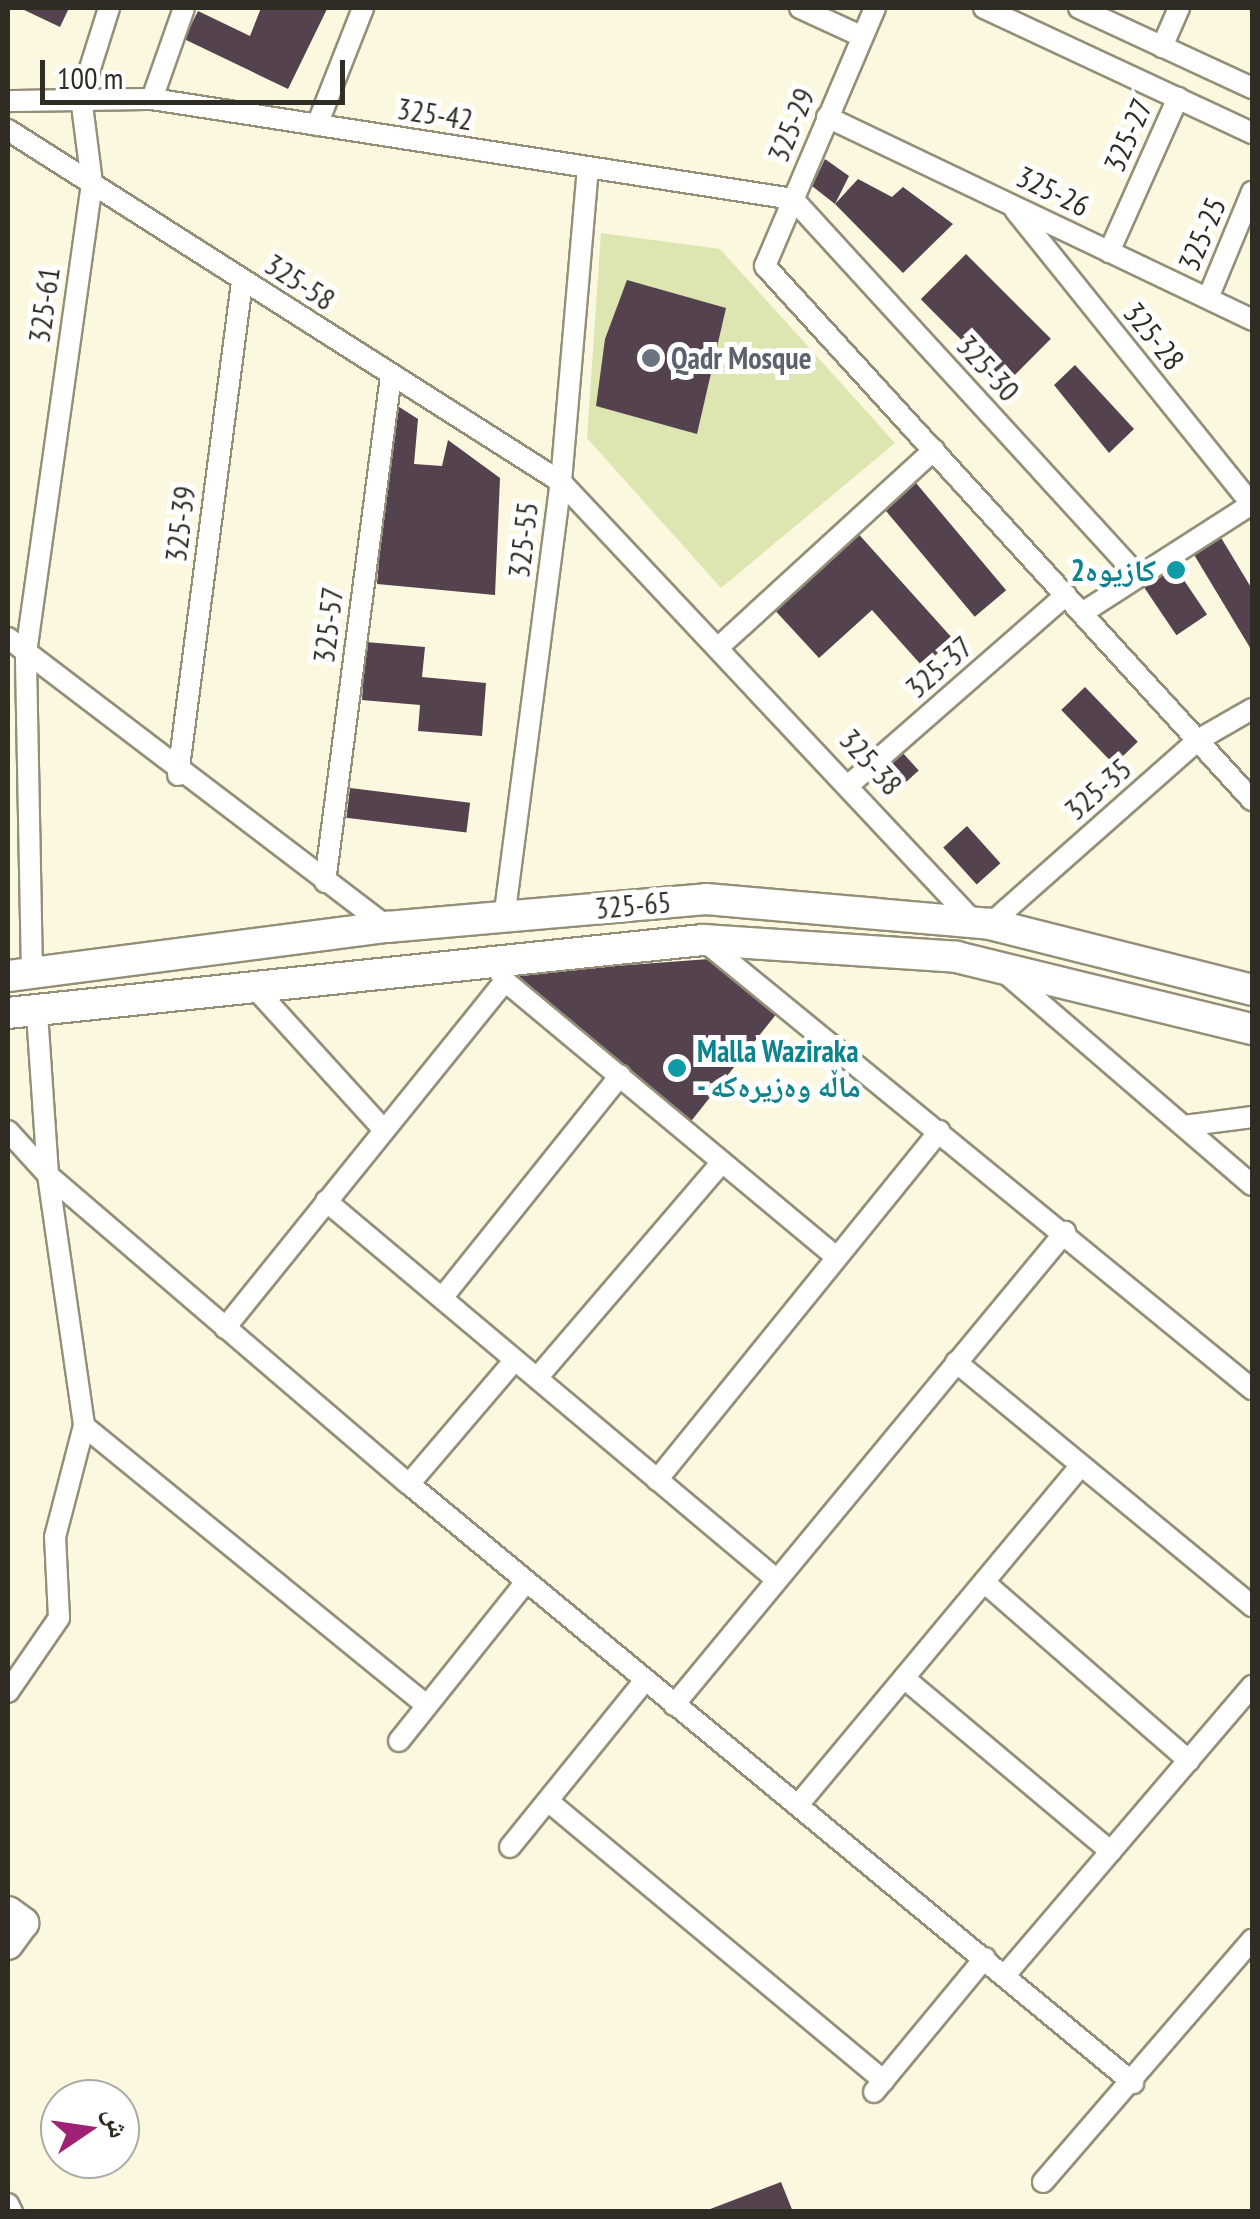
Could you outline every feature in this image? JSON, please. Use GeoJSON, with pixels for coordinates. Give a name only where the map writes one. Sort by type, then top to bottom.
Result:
{"type":"FeatureCollection","features":[{"type":"Feature","properties":{"kind":"street"},"geometry":{"type":"LineString","coordinates":[[81,97],[110,8]]}},
{"type":"Feature","properties":{"kind":"street"},"geometry":{"type":"LineString","coordinates":[[152,98],[184,8]]}},
{"type":"Feature","properties":{"kind":"street"},"geometry":{"type":"LineString","coordinates":[[317,125],[364,8]]}},
{"type":"Feature","properties":{"kind":"street"},"geometry":{"type":"LineString","coordinates":[[800,8],[861,36]]}},
{"type":"Feature","properties":{"kind":"street","name":"325-29"},"geometry":{"type":"LineString","coordinates":[[875,8],[765,266],[934,450]]}},
{"type":"Feature","properties":{"kind":"street"},"geometry":{"type":"LineString","coordinates":[[984,8],[1252,133]]}},
{"type":"Feature","properties":{"kind":"street"},"geometry":{"type":"LineString","coordinates":[[1078,8],[1252,88]]}},
{"type":"Feature","properties":{"kind":"street"},"geometry":{"type":"LineString","coordinates":[[1162,46],[1180,8]]}},
{"type":"Feature","properties":{"kind":"street","name":"325-61"},"geometry":{"type":"LineString","coordinates":[[20,974],[26,653],[92,183],[81,97]]}},
{"type":"Feature","properties":{"kind":"street","name":"325-42"},"geometry":{"type":"LineString","coordinates":[[8,101],[152,98],[794,199]]}},
{"type":"Feature","properties":{"kind":"street","name":"325-27"},"geometry":{"type":"LineString","coordinates":[[1109,252],[1178,98]]}},
{"type":"Feature","properties":{"kind":"street","name":"325-26"},"geometry":{"type":"LineString","coordinates":[[827,117],[1252,320]]}},
{"type":"Feature","properties":{"kind":"street","name":"325-58"},"geometry":{"type":"LineString","coordinates":[[8,130],[561,482]]}},
{"type":"Feature","properties":{"kind":"street","name":"325-55"},"geometry":{"type":"LineString","coordinates":[[504,919],[561,482],[588,168]]}},
{"type":"Feature","properties":{"kind":"street","name":"325-25"},"geometry":{"type":"LineString","coordinates":[[1208,298],[1252,192]]}},
{"type":"Feature","properties":{"kind":"street","name":"325-30"},"geometry":{"type":"LineString","coordinates":[[794,199],[1139,576]]}},
{"type":"Feature","properties":{"kind":"street","name":"325-28"},"geometry":{"type":"LineString","coordinates":[[1010,204],[1252,504]]}},
{"type":"Feature","properties":{"kind":"street","name":"325-39"},"geometry":{"type":"LineString","coordinates":[[178,775],[242,280]]}},
{"type":"Feature","properties":{"kind":"street","name":"325-57"},"geometry":{"type":"LineString","coordinates":[[326,882],[391,376]]}},
{"type":"Feature","properties":{"kind":"street"},"geometry":{"type":"LineString","coordinates":[[721,645],[934,450],[1252,800]]}},
{"type":"Feature","properties":{"kind":"street","name":"325-38"},"geometry":{"type":"LineString","coordinates":[[561,482],[721,645],[982,923]]}},
{"type":"Feature","properties":{"kind":"street"},"geometry":{"type":"LineString","coordinates":[[1082,613],[1252,504]]}},
{"type":"Feature","properties":{"kind":"street","name":"325-37"},"geometry":{"type":"LineString","coordinates":[[850,784],[1066,595]]}},
{"type":"Feature","properties":{"kind":"street"},"geometry":{"type":"LineString","coordinates":[[8,638],[178,775],[387,926]]}},
{"type":"Feature","properties":{"kind":"street","name":"325-35"},"geometry":{"type":"LineString","coordinates":[[982,923],[1198,740],[1252,709]]}},
{"type":"Feature","properties":{"kind":"street","name":"325-65"},"geometry":{"type":"LineString","coordinates":[[20,974],[387,926],[504,919],[611,906],[779,902],[982,923],[1252,990]]}},
{"type":"Feature","properties":{"kind":"street"},"geometry":{"type":"LineString","coordinates":[[611,906],[614,946]]}},
{"type":"Feature","properties":{"kind":"street"},"geometry":{"type":"LineString","coordinates":[[703,940],[1066,1232],[1252,1388]]}},
{"type":"Feature","properties":{"kind":"street","name":"325-65"},"geometry":{"type":"LineString","coordinates":[[22,1013],[252,985],[498,969],[614,946],[703,940],[914,951],[1252,1029]]}},
{"type":"Feature","properties":{"kind":"street"},"geometry":{"type":"LineString","coordinates":[[999,968],[1252,1185]]}},
{"type":"Feature","properties":{"kind":"street"},"geometry":{"type":"LineString","coordinates":[[225,1328],[384,1130],[498,969],[834,1254]]}},
{"type":"Feature","properties":{"kind":"street"},"geometry":{"type":"LineString","coordinates":[[252,985],[384,1130]]}},
{"type":"Feature","properties":{"kind":"street"},"geometry":{"type":"LineString","coordinates":[[8,1692],[59,1618],[55,1537],[84,1426],[22,1013]]}},
{"type":"Feature","properties":{"kind":"street"},"geometry":{"type":"LineString","coordinates":[[442,1298],[620,1076]]}},
{"type":"Feature","properties":{"kind":"street"},"geometry":{"type":"LineString","coordinates":[[1184,1126],[1252,1117]]}},
{"type":"Feature","properties":{"kind":"street"},"geometry":{"type":"LineString","coordinates":[[8,1131],[48,1176],[409,1484],[1006,1974],[1133,2083]]}},
{"type":"Feature","properties":{"kind":"street"},"geometry":{"type":"LineString","coordinates":[[657,1480],[834,1254],[940,1132]]}},
{"type":"Feature","properties":{"kind":"street"},"geometry":{"type":"LineString","coordinates":[[537,1378],[722,1162]]}},
{"type":"Feature","properties":{"kind":"street"},"geometry":{"type":"LineString","coordinates":[[326,1201],[776,1580]]}},
{"type":"Feature","properties":{"kind":"street"},"geometry":{"type":"LineString","coordinates":[[674,1704],[1066,1232]]}},
{"type":"Feature","properties":{"kind":"street"},"geometry":{"type":"LineString","coordinates":[[409,1484],[515,1360]]}},
{"type":"Feature","properties":{"kind":"street"},"geometry":{"type":"LineString","coordinates":[[956,1362],[1252,1606]]}},
{"type":"Feature","properties":{"kind":"street"},"geometry":{"type":"LineString","coordinates":[[84,1426],[425,1704]]}},
{"type":"Feature","properties":{"kind":"street"},"geometry":{"type":"LineString","coordinates":[[798,1806],[1081,1465]]}},
{"type":"Feature","properties":{"kind":"street"},"geometry":{"type":"LineString","coordinates":[[399,1741],[526,1582]]}},
{"type":"Feature","properties":{"kind":"street"},"geometry":{"type":"LineString","coordinates":[[984,1582],[1189,1761]]}},
{"type":"Feature","properties":{"kind":"street"},"geometry":{"type":"LineString","coordinates":[[904,1678],[1111,1852]]}},
{"type":"Feature","properties":{"kind":"street"},"geometry":{"type":"LineString","coordinates":[[510,1848],[645,1680]]}},
{"type":"Feature","properties":{"kind":"street"},"geometry":{"type":"LineString","coordinates":[[1006,1974],[1252,1686]]}},
{"type":"Feature","properties":{"kind":"street"},"geometry":{"type":"LineString","coordinates":[[548,1801],[879,2086],[986,1958]]}},
{"type":"Feature","properties":{"kind":"street"},"geometry":{"type":"LineString","coordinates":[[8,1912],[23,1923],[8,1944]]}},
{"type":"Feature","properties":{"kind":"street"},"geometry":{"type":"LineString","coordinates":[[1043,2182],[1133,2083],[1252,1940]]}},
{"type":"Feature","properties":{"kind":"street"},"geometry":{"type":"LineString","coordinates":[[8,2204],[12,2212]]}},
{"type":"Feature","properties":{"kind":"green space"},"geometry":{"type":"Polygon","coordinates":[[[601,233],[720,249],[895,443],[721,588],[587,438],[601,233]]]}},
{"type":"Feature","properties":{"kind":"building"},"geometry":{"type":"Polygon","coordinates":[[[20,8],[69,8],[60,27],[20,8]]]}},
{"type":"Feature","properties":{"kind":"building"},"geometry":{"type":"Polygon","coordinates":[[[261,8],[327,9],[288,89],[184,39],[198,11],[250,36],[261,8]]]}},
{"type":"Feature","properties":{"kind":"building"},"geometry":{"type":"Polygon","coordinates":[[[825,159],[849,176],[835,204],[812,186],[825,159]]]}},
{"type":"Feature","properties":{"kind":"building"},"geometry":{"type":"Polygon","coordinates":[[[858,179],[892,197],[903,187],[953,224],[903,273],[835,204],[858,179]]]}},
{"type":"Feature","properties":{"kind":"building"},"geometry":{"type":"Polygon","coordinates":[[[966,254],[1051,339],[1006,384],[921,299],[966,254]]]}},
{"type":"Feature","properties":{"kind":"building"},"geometry":{"type":"Polygon","coordinates":[[[627,280],[726,308],[697,434],[596,406],[605,339],[627,280]]]}},
{"type":"Feature","properties":{"kind":"building"},"geometry":{"type":"Polygon","coordinates":[[[1075,365],[1134,429],[1109,453],[1054,385],[1075,365]]]}},
{"type":"Feature","properties":{"kind":"building"},"geometry":{"type":"Polygon","coordinates":[[[393,403],[418,419],[414,464],[442,466],[448,440],[500,478],[495,595],[377,584],[393,403]]]}},
{"type":"Feature","properties":{"kind":"building"},"geometry":{"type":"Polygon","coordinates":[[[911,477],[1006,590],[975,617],[880,503],[911,477]]]}},
{"type":"Feature","properties":{"kind":"building"},"geometry":{"type":"Polygon","coordinates":[[[854,529],[953,639],[923,667],[872,610],[819,658],[770,605],[854,529]]]}},
{"type":"Feature","properties":{"kind":"building"},"geometry":{"type":"Polygon","coordinates":[[[1220,536],[1252,589],[1252,651],[1193,553],[1220,536]]]}},
{"type":"Feature","properties":{"kind":"building"},"geometry":{"type":"Polygon","coordinates":[[[1173,564],[1207,615],[1176,635],[1142,585],[1173,564]]]}},
{"type":"Feature","properties":{"kind":"building"},"geometry":{"type":"Polygon","coordinates":[[[366,642],[425,647],[422,677],[486,683],[482,736],[418,731],[420,705],[362,700],[366,642]]]}},
{"type":"Feature","properties":{"kind":"building"},"geometry":{"type":"Polygon","coordinates":[[[1085,687],[1138,742],[1114,765],[1061,710],[1085,687]]]}},
{"type":"Feature","properties":{"kind":"building"},"geometry":{"type":"Polygon","coordinates":[[[902,752],[919,771],[890,797],[873,778],[902,752]]]}},
{"type":"Feature","properties":{"kind":"building"},"geometry":{"type":"Polygon","coordinates":[[[350,788],[470,803],[466,833],[346,818],[350,788]]]}},
{"type":"Feature","properties":{"kind":"building"},"geometry":{"type":"Polygon","coordinates":[[[967,826],[1000,863],[977,885],[943,847],[967,826]]]}},
{"type":"Feature","properties":{"kind":"building","name":"Malla Waziraka - ماڵە وەزیرەکە"},"geometry":{"type":"Polygon","coordinates":[[[709,959],[778,1012],[688,1125],[507,974],[709,959]]]}},
{"type":"Feature","properties":{"kind":"building"},"geometry":{"type":"Polygon","coordinates":[[[781,2182],[793,2212],[705,2212],[705,2211],[781,2182]]]}},
{"type":"Feature","properties":{"kind":"place","name":"Qadr Mosque"},"geometry":{"type":"Point","coordinates":[651,358]}},
{"type":"Feature","properties":{"kind":"place","name":"كازيوه2"},"geometry":{"type":"Point","coordinates":[1176,570]}},
{"type":"Feature","properties":{"kind":"place","name":"Malla Waziraka - ماڵە وەزیرەکە"},"geometry":{"type":"Point","coordinates":[677,1068]}}]}
